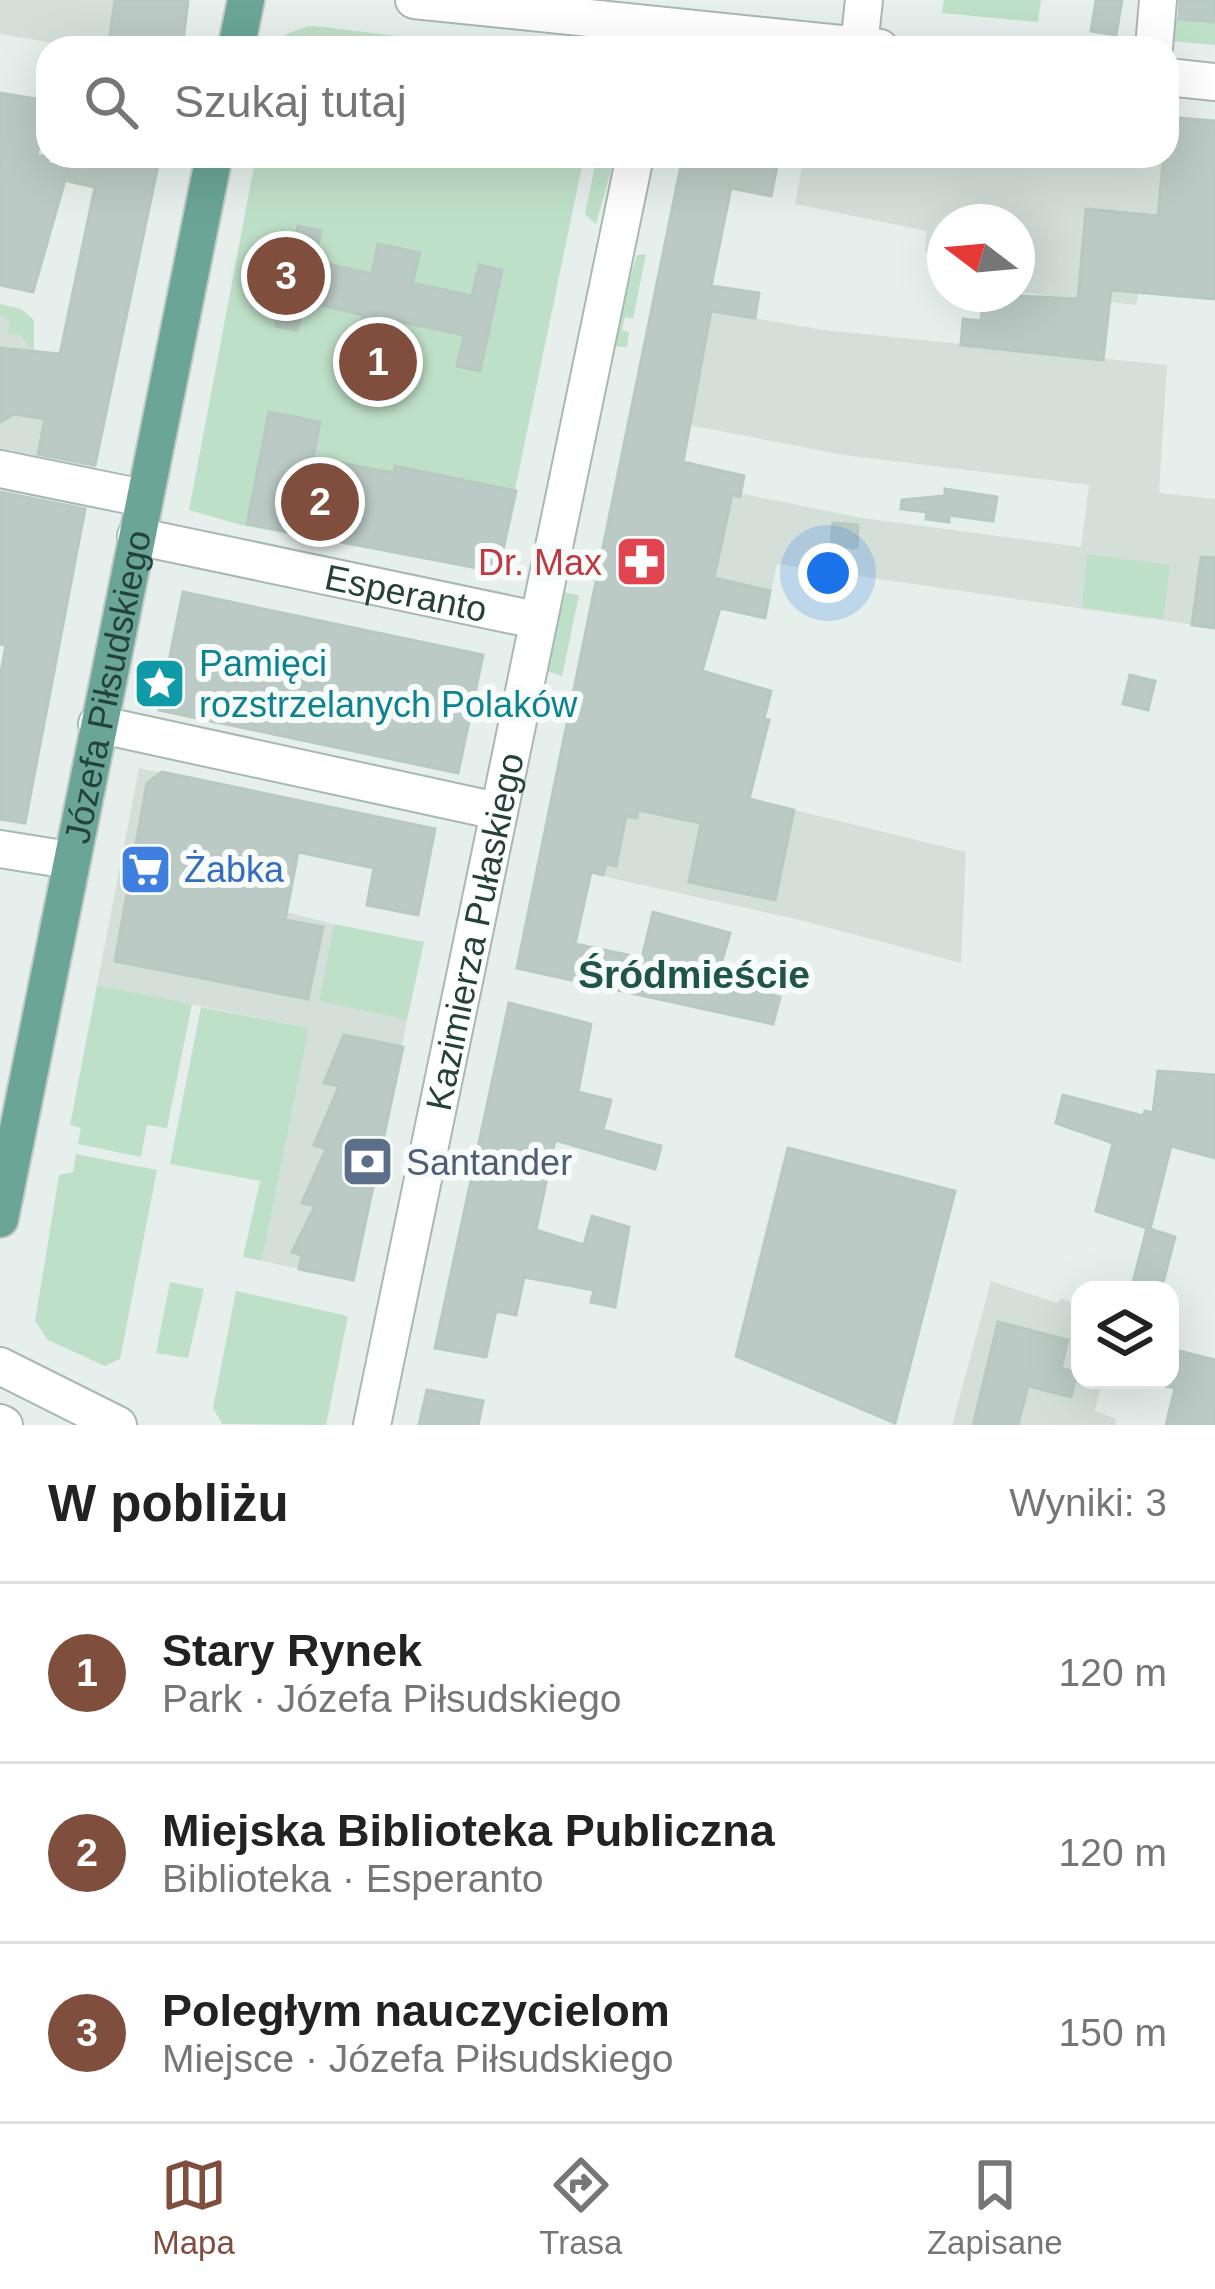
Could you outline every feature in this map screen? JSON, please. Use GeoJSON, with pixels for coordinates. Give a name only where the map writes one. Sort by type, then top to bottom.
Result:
{"type":"FeatureCollection","features":[{"type":"Feature","properties":{"kind":"main road"},"geometry":{"type":"LineString","coordinates":[[238,36],[246,0]]}},
{"type":"Feature","properties":{"kind":"main road","name":"Józefa Piłsudskiego"},"geometry":{"type":"LineString","coordinates":[[0,1219],[212,168]]}},
{"type":"Feature","properties":{"kind":"street"},"geometry":{"type":"LineString","coordinates":[[414,0],[662,36],[712,15],[815,36]]}},
{"type":"Feature","properties":{"kind":"street"},"geometry":{"type":"LineString","coordinates":[[864,0],[868,36]]}},
{"type":"Feature","properties":{"kind":"street"},"geometry":{"type":"LineString","coordinates":[[1155,36],[1158,0]]}},
{"type":"Feature","properties":{"kind":"street"},"geometry":{"type":"LineString","coordinates":[[1179,78],[1215,82]]}},
{"type":"Feature","properties":{"kind":"street","name":"Kazimierza Pułaskiego"},"geometry":{"type":"LineString","coordinates":[[372,1425],[632,168]]}},
{"type":"Feature","properties":{"kind":"street"},"geometry":{"type":"LineString","coordinates":[[0,469],[143,498]]}},
{"type":"Feature","properties":{"kind":"street","name":"Esperanto"},"geometry":{"type":"LineString","coordinates":[[136,536],[536,620]]}},
{"type":"Feature","properties":{"kind":"street"},"geometry":{"type":"LineString","coordinates":[[97,724],[497,811]]}},
{"type":"Feature","properties":{"kind":"street"},"geometry":{"type":"LineString","coordinates":[[0,849],[69,860]]}},
{"type":"Feature","properties":{"kind":"street"},"geometry":{"type":"LineString","coordinates":[[0,1366],[118,1425]]}},
{"type":"Feature","properties":{"kind":"shaded area"},"geometry":{"type":"Polygon","coordinates":[[[0,0],[188,0],[181,36],[36,36],[36,40],[0,34],[0,0]]]}},
{"type":"Feature","properties":{"kind":"shaded area"},"geometry":{"type":"Polygon","coordinates":[[[1179,118],[1215,121],[1215,299],[1139,292],[1136,305],[1035,294],[1035,204],[927,204],[927,231],[795,204],[802,168],[1179,168],[1179,118]]]}},
{"type":"Feature","properties":{"kind":"shaded area"},"geometry":{"type":"Polygon","coordinates":[[[653,301],[824,330],[1167,365],[1159,493],[1215,499],[1215,628],[777,564],[765,618],[715,607],[620,469],[862,518],[1081,547],[1089,485],[844,455],[631,414],[653,301]]]}},
{"type":"Feature","properties":{"kind":"shaded area"},"geometry":{"type":"Polygon","coordinates":[[[0,304],[21,309],[34,320],[32,352],[55,372],[61,348],[117,359],[93,476],[0,456],[0,304]]]}},
{"type":"Feature","properties":{"kind":"shaded area"},"geometry":{"type":"Polygon","coordinates":[[[577,675],[628,686],[617,735],[749,799],[966,852],[961,963],[800,920],[539,862],[577,675]]]}},
{"type":"Feature","properties":{"kind":"shaded area"},"geometry":{"type":"Polygon","coordinates":[[[139,768],[315,805],[349,848],[346,862],[298,852],[286,912],[334,924],[319,1001],[407,1020],[355,1281],[262,1261],[309,1028],[97,985],[139,768]]]}},
{"type":"Feature","properties":{"kind":"shaded area"},"geometry":{"type":"Polygon","coordinates":[[[991,1281],[1057,1303],[1062,1299],[1071,1302],[1071,1389],[1101,1389],[1095,1411],[1116,1419],[1115,1425],[952,1425],[991,1281]]]}},
{"type":"Feature","properties":{"kind":"green space"},"geometry":{"type":"Polygon","coordinates":[[[944,0],[1041,0],[1038,22],[942,13],[944,0]]]}},
{"type":"Feature","properties":{"kind":"green space"},"geometry":{"type":"Polygon","coordinates":[[[1171,18],[1215,22],[1215,45],[1179,42],[1179,36],[1169,36],[1171,18]]]}},
{"type":"Feature","properties":{"kind":"green space"},"geometry":{"type":"Polygon","coordinates":[[[309,26],[393,36],[285,36],[309,26]]]}},
{"type":"Feature","properties":{"kind":"green space"},"geometry":{"type":"Polygon","coordinates":[[[254,168],[582,168],[498,572],[241,525],[189,510],[254,168]]]}},
{"type":"Feature","properties":{"kind":"green space"},"geometry":{"type":"Polygon","coordinates":[[[595,168],[612,168],[596,224],[585,214],[595,168]]]}},
{"type":"Feature","properties":{"kind":"green space"},"geometry":{"type":"Polygon","coordinates":[[[646,254],[633,319],[625,317],[622,330],[629,332],[627,347],[610,346],[637,255],[646,254]]]}},
{"type":"Feature","properties":{"kind":"green space"},"geometry":{"type":"Polygon","coordinates":[[[0,304],[21,309],[34,320],[34,351],[20,334],[7,334],[10,322],[0,314],[0,304]]]}},
{"type":"Feature","properties":{"kind":"green space"},"geometry":{"type":"Polygon","coordinates":[[[1087,554],[1170,565],[1163,619],[1082,607],[1087,554]]]}},
{"type":"Feature","properties":{"kind":"green space"},"geometry":{"type":"Polygon","coordinates":[[[563,592],[579,595],[562,676],[544,670],[563,592]]]}},
{"type":"Feature","properties":{"kind":"green space"},"geometry":{"type":"Polygon","coordinates":[[[334,924],[424,942],[407,1020],[319,1001],[334,924]]]}},
{"type":"Feature","properties":{"kind":"green space"},"geometry":{"type":"Polygon","coordinates":[[[97,985],[192,1004],[167,1128],[147,1125],[141,1157],[78,1144],[81,1128],[70,1125],[97,985]]]}},
{"type":"Feature","properties":{"kind":"green space"},"geometry":{"type":"Polygon","coordinates":[[[201,1007],[309,1028],[262,1261],[243,1257],[260,1181],[170,1164],[201,1007]]]}},
{"type":"Feature","properties":{"kind":"green space"},"geometry":{"type":"Polygon","coordinates":[[[76,1154],[157,1170],[120,1359],[105,1366],[48,1340],[35,1321],[59,1175],[73,1172],[76,1154]]]}},
{"type":"Feature","properties":{"kind":"green space"},"geometry":{"type":"Polygon","coordinates":[[[170,1282],[204,1289],[188,1358],[156,1353],[170,1282]]]}},
{"type":"Feature","properties":{"kind":"green space"},"geometry":{"type":"Polygon","coordinates":[[[236,1291],[348,1316],[326,1425],[222,1424],[213,1408],[236,1291]]]}},
{"type":"Feature","properties":{"kind":"building"},"geometry":{"type":"Polygon","coordinates":[[[115,0],[188,0],[184,36],[110,36],[115,0]]]}},
{"type":"Feature","properties":{"kind":"building"},"geometry":{"type":"Polygon","coordinates":[[[1096,0],[1122,0],[1116,35],[1091,31],[1096,0]]]}},
{"type":"Feature","properties":{"kind":"building"},"geometry":{"type":"Polygon","coordinates":[[[1180,0],[1215,0],[1215,22],[1179,19],[1180,0]]]}},
{"type":"Feature","properties":{"kind":"building"},"geometry":{"type":"Polygon","coordinates":[[[0,93],[36,99],[36,168],[68,168],[33,292],[0,285],[0,93]]]}},
{"type":"Feature","properties":{"kind":"building"},"geometry":{"type":"Polygon","coordinates":[[[1179,118],[1215,121],[1215,299],[1111,290],[1103,360],[961,345],[963,319],[981,321],[982,312],[1035,312],[1035,297],[1078,299],[1086,209],[1158,216],[1162,168],[1179,168],[1179,118]]]}},
{"type":"Feature","properties":{"kind":"building"},"geometry":{"type":"Polygon","coordinates":[[[70,168],[157,168],[95,465],[38,454],[45,419],[14,414],[0,422],[0,348],[60,354],[95,187],[68,181],[70,168]]]}},
{"type":"Feature","properties":{"kind":"building"},"geometry":{"type":"Polygon","coordinates":[[[681,168],[777,168],[771,196],[731,188],[711,286],[759,293],[755,318],[711,311],[683,462],[744,476],[740,497],[732,495],[714,578],[770,591],[765,618],[720,608],[702,671],[771,691],[764,719],[769,720],[749,799],[794,810],[775,900],[689,882],[701,823],[638,810],[637,818],[626,816],[616,866],[606,864],[603,875],[591,872],[575,944],[642,958],[653,912],[730,933],[716,981],[780,997],[773,1024],[517,968],[681,168]]]}},
{"type":"Feature","properties":{"kind":"building"},"geometry":{"type":"Polygon","coordinates":[[[298,226],[321,231],[314,261],[372,274],[378,244],[420,253],[412,283],[472,296],[479,265],[502,270],[480,371],[457,366],[464,335],[403,322],[397,353],[357,344],[363,315],[305,301],[297,331],[276,326],[298,226]]]}},
{"type":"Feature","properties":{"kind":"building"},"geometry":{"type":"Polygon","coordinates":[[[269,412],[320,422],[313,458],[394,473],[395,466],[516,491],[498,572],[247,524],[269,412]]]}},
{"type":"Feature","properties":{"kind":"building"},"geometry":{"type":"Polygon","coordinates":[[[945,489],[997,497],[993,521],[949,515],[949,522],[926,519],[927,512],[901,509],[902,500],[945,496],[945,489]]]}},
{"type":"Feature","properties":{"kind":"building"},"geometry":{"type":"Polygon","coordinates":[[[0,492],[85,509],[25,823],[0,819],[0,678],[6,645],[0,644],[0,492]]]}},
{"type":"Feature","properties":{"kind":"building"},"geometry":{"type":"Polygon","coordinates":[[[833,523],[858,525],[857,548],[831,546],[833,523]]]}},
{"type":"Feature","properties":{"kind":"building"},"geometry":{"type":"Polygon","coordinates":[[[1201,557],[1215,558],[1215,628],[1192,625],[1201,557]]]}},
{"type":"Feature","properties":{"kind":"building"},"geometry":{"type":"Polygon","coordinates":[[[183,592],[483,655],[458,773],[159,710],[183,592]]]}},
{"type":"Feature","properties":{"kind":"building"},"geometry":{"type":"Polygon","coordinates":[[[1130,675],[1155,681],[1148,710],[1123,704],[1130,675]]]}},
{"type":"Feature","properties":{"kind":"building"},"geometry":{"type":"Polygon","coordinates":[[[162,772],[435,829],[418,915],[367,905],[374,868],[298,852],[285,920],[323,927],[308,999],[115,961],[147,783],[162,772]]]}},
{"type":"Feature","properties":{"kind":"building"},"geometry":{"type":"Polygon","coordinates":[[[509,1003],[591,1024],[578,1092],[611,1100],[603,1130],[661,1146],[655,1169],[555,1140],[536,1230],[584,1245],[592,1216],[629,1227],[615,1307],[591,1302],[594,1290],[524,1277],[516,1315],[496,1311],[486,1357],[435,1348],[509,1003]]]}},
{"type":"Feature","properties":{"kind":"building"},"geometry":{"type":"Polygon","coordinates":[[[344,1035],[403,1047],[353,1280],[299,1269],[302,1255],[292,1252],[315,1206],[302,1203],[326,1149],[314,1145],[339,1086],[324,1083],[344,1035]]]}},
{"type":"Feature","properties":{"kind":"building"},"geometry":{"type":"Polygon","coordinates":[[[1158,1071],[1215,1075],[1215,1158],[1171,1146],[1150,1229],[1096,1211],[1113,1143],[1056,1123],[1063,1095],[1143,1116],[1145,1111],[1153,1113],[1158,1071]]]}},
{"type":"Feature","properties":{"kind":"building"},"geometry":{"type":"Polygon","coordinates":[[[788,1148],[955,1191],[895,1423],[736,1356],[788,1148]]]}},
{"type":"Feature","properties":{"kind":"building"},"geometry":{"type":"Polygon","coordinates":[[[1147,1228],[1175,1237],[1163,1281],[1133,1281],[1147,1228]]]}},
{"type":"Feature","properties":{"kind":"building"},"geometry":{"type":"Polygon","coordinates":[[[998,1322],[1068,1340],[1061,1368],[1071,1371],[1071,1397],[1028,1386],[1018,1425],[973,1425],[998,1322]]]}},
{"type":"Feature","properties":{"kind":"building"},"geometry":{"type":"Polygon","coordinates":[[[1179,1351],[1215,1360],[1215,1425],[1166,1425],[1175,1389],[1179,1389],[1179,1351]]]}},
{"type":"Feature","properties":{"kind":"building"},"geometry":{"type":"Polygon","coordinates":[[[427,1390],[483,1401],[478,1425],[419,1425],[427,1390]]]}},
{"type":"Feature","properties":{"kind":"place","name":"Poległym nauczycielom"},"geometry":{"type":"Point","coordinates":[286,276]}},
{"type":"Feature","properties":{"kind":"place","name":"Stary Rynek"},"geometry":{"type":"Point","coordinates":[378,362]}},
{"type":"Feature","properties":{"kind":"place","name":"Miejska Biblioteka Publiczna"},"geometry":{"type":"Point","coordinates":[320,502]}},
{"type":"Feature","properties":{"kind":"place","name":"Dr. Max"},"geometry":{"type":"Point","coordinates":[641,562]}},
{"type":"Feature","properties":{"kind":"place","name":"Pamięci rozstrzelanych Polaków"},"geometry":{"type":"Point","coordinates":[160,684]}},
{"type":"Feature","properties":{"kind":"place","name":"Żabka"},"geometry":{"type":"Point","coordinates":[145,869]}},
{"type":"Feature","properties":{"kind":"place","name":"Santander"},"geometry":{"type":"Point","coordinates":[367,1162]}},
{"type":"Feature","properties":{"kind":"district","name":"Śródmieście"},"geometry":{"type":"Point","coordinates":[694,974]}}]}
